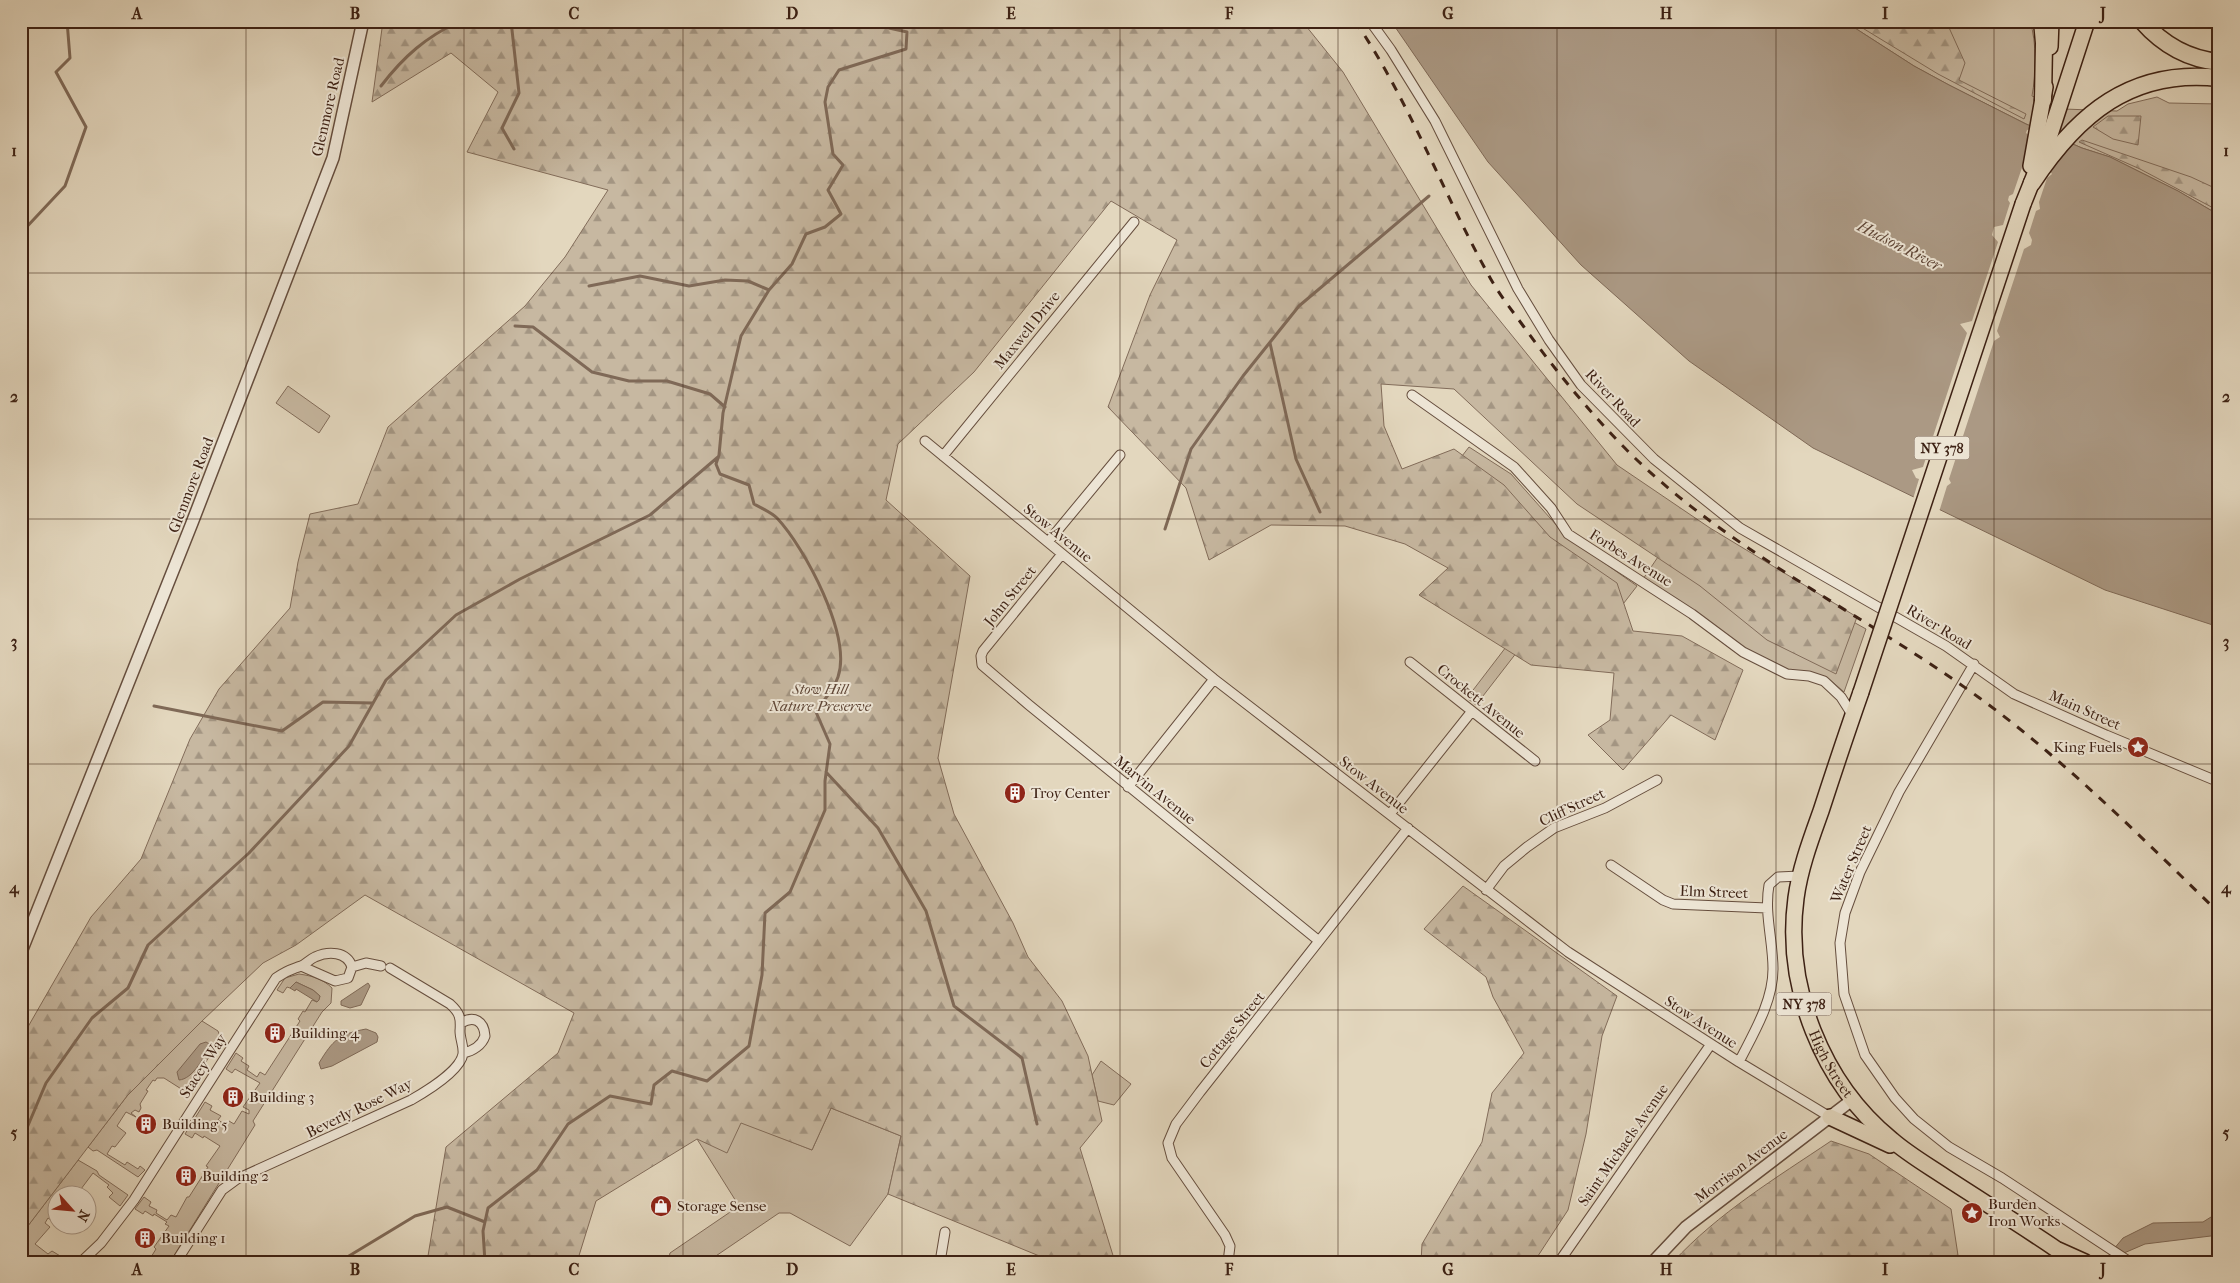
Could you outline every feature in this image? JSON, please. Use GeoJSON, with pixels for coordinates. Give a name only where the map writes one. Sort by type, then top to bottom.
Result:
{"type":"FeatureCollection","features":[{"type":"Feature","properties":{"kind":"highway"},"geometry":{"type":"LineString","coordinates":[[2042,21],[2047,60],[2043,100]]}},
{"type":"Feature","properties":{"kind":"highway"},"geometry":{"type":"LineString","coordinates":[[2142,21],[2160,40],[2170,47],[2197,58],[2219,62]]}},
{"type":"Feature","properties":{"kind":"highway"},"geometry":{"type":"LineString","coordinates":[[2032,183],[2052,154],[2078,124],[2104,103],[2132,88],[2179,77],[2219,78]]}},
{"type":"Feature","properties":{"kind":"main road"},"geometry":{"type":"LineString","coordinates":[[2047,60],[2051,21]]}},
{"type":"Feature","properties":{"kind":"main road","name":"NY 378"},"geometry":{"type":"LineString","coordinates":[[2023,204],[2047,144],[2087,21]]}},
{"type":"Feature","properties":{"kind":"main road","name":"NY 378"},"geometry":{"type":"LineString","coordinates":[[2023,204],[2043,100]]}},
{"type":"Feature","properties":{"kind":"main road","name":"High Street"},"geometry":{"type":"LineString","coordinates":[[2023,204],[1800,876],[1796,898],[1794,938],[1797,973],[1803,1002],[1826,1058],[1852,1100],[1878,1128],[1909,1153],[2060,1255],[2084,1262]]}},
{"type":"Feature","properties":{"kind":"main road"},"geometry":{"type":"LineString","coordinates":[[1830,1117],[1909,1153]]}},
{"type":"Feature","properties":{"kind":"street","name":"Glenmore Road"},"geometry":{"type":"LineString","coordinates":[[21,952],[188,533],[333,158],[363,21]]}},
{"type":"Feature","properties":{"kind":"street","name":"River Road"},"geometry":{"type":"LineString","coordinates":[[1370,21],[1421,97],[1456,160],[1518,289],[1548,340],[1581,385],[1654,460],[1719,513],[1768,545],[1939,642],[1974,664]]}},
{"type":"Feature","properties":{"kind":"street","name":"Maxwell Drive"},"geometry":{"type":"LineString","coordinates":[[943,456],[1134,222]]}},
{"type":"Feature","properties":{"kind":"street","name":"Forbes Avenue"},"geometry":{"type":"LineString","coordinates":[[1412,395],[1514,467],[1551,508],[1568,534],[1692,614],[1743,652],[1787,674],[1809,676],[1824,681],[1841,698],[1853,716]]}},
{"type":"Feature","properties":{"kind":"street","name":"Stow Avenue"},"geometry":{"type":"LineString","coordinates":[[925,441],[1214,679],[1568,952],[1739,1062],[1830,1117]]}},
{"type":"Feature","properties":{"kind":"street"},"geometry":{"type":"LineString","coordinates":[[1048,542],[1120,455]]}},
{"type":"Feature","properties":{"kind":"street","name":"John Street"},"geometry":{"type":"LineString","coordinates":[[981,656],[1062,554]]}},
{"type":"Feature","properties":{"kind":"street","name":"Marvin Avenue"},"geometry":{"type":"LineString","coordinates":[[981,656],[982,665],[986,669],[1128,787],[1319,941]]}},
{"type":"Feature","properties":{"kind":"street","name":"Crockett Avenue"},"geometry":{"type":"LineString","coordinates":[[1410,662],[1535,761]]}},
{"type":"Feature","properties":{"kind":"street","name":"Main Street"},"geometry":{"type":"LineString","coordinates":[[1974,664],[2014,694],[2219,782]]}},
{"type":"Feature","properties":{"kind":"street","name":"Water Street"},"geometry":{"type":"LineString","coordinates":[[1974,664],[1899,792],[1860,872],[1845,913],[1840,943],[1844,994],[1865,1054],[1895,1098],[1914,1119],[1949,1146],[2128,1260]]}},
{"type":"Feature","properties":{"kind":"street"},"geometry":{"type":"LineString","coordinates":[[1128,787],[1214,679]]}},
{"type":"Feature","properties":{"kind":"street"},"geometry":{"type":"LineString","coordinates":[[1390,814],[1472,711]]}},
{"type":"Feature","properties":{"kind":"street","name":"Cliff Street"},"geometry":{"type":"LineString","coordinates":[[1486,890],[1504,866],[1527,846],[1554,828],[1604,808],[1657,780]]}},
{"type":"Feature","properties":{"kind":"street","name":"Cottage Street"},"geometry":{"type":"LineString","coordinates":[[1228,1262],[1230,1246],[1225,1235],[1172,1158],[1168,1143],[1176,1124],[1408,828]]}},
{"type":"Feature","properties":{"kind":"street","name":"Elm Street"},"geometry":{"type":"LineString","coordinates":[[1611,865],[1673,904],[1768,908]]}},
{"type":"Feature","properties":{"kind":"street"},"geometry":{"type":"LineString","coordinates":[[1739,1062],[1765,1009],[1772,982],[1773,969],[1768,908],[1769,885],[1773,879],[1784,876],[1800,876]]}},
{"type":"Feature","properties":{"kind":"street","name":"Stacey Way"},"geometry":{"type":"LineString","coordinates":[[81,1262],[101,1244],[134,1200],[276,978],[291,968],[301,966],[314,957],[332,954],[346,957],[352,967]]}},
{"type":"Feature","properties":{"kind":"street"},"geometry":{"type":"LineString","coordinates":[[301,966],[335,981],[348,978],[352,967],[366,964],[385,967],[450,1004],[458,1011],[462,1022],[460,1031],[463,1053],[476,1048],[484,1041],[485,1036],[484,1026],[476,1019],[470,1018],[462,1022]]}},
{"type":"Feature","properties":{"kind":"street","name":"Saint Michaels Avenue"},"geometry":{"type":"LineString","coordinates":[[1559,1262],[1711,1044]]}},
{"type":"Feature","properties":{"kind":"street","name":"Beverly Rose Way"},"geometry":{"type":"LineString","coordinates":[[176,1262],[222,1190],[237,1179],[411,1100],[433,1086],[457,1065],[463,1053]]}},
{"type":"Feature","properties":{"kind":"street","name":"Morrison Avenue"},"geometry":{"type":"LineString","coordinates":[[1653,1262],[1686,1227],[1852,1100]]}},
{"type":"Feature","properties":{"kind":"street"},"geometry":{"type":"LineString","coordinates":[[940,1262],[945,1232]]}},
{"type":"Feature","properties":{"kind":"green space","name":"Stow Hill Nature Preserve"},"geometry":{"type":"Polygon","coordinates":[[[383,21],[1302,21],[1343,72],[1471,285],[1617,465],[1710,528],[1857,617],[1836,674],[1767,640],[1700,586],[1577,504],[1454,389],[1381,384],[1384,426],[1402,469],[1454,449],[1504,485],[1550,537],[1617,583],[1633,631],[1682,636],[1743,670],[1715,740],[1671,715],[1623,770],[1588,735],[1610,720],[1614,673],[1531,665],[1419,595],[1448,568],[1405,544],[1345,526],[1271,525],[1209,560],[1186,488],[1108,407],[1150,295],[1177,240],[1111,201],[974,372],[898,444],[886,500],[970,576],[938,758],[954,814],[1013,923],[1028,957],[1062,1001],[1088,1056],[1102,1121],[1080,1148],[1115,1262],[1054,1262],[888,1194],[901,1136],[831,1108],[812,1150],[741,1123],[727,1153],[697,1139],[596,1201],[577,1262],[427,1262],[446,1147],[558,1053],[574,1013],[365,895],[296,945],[263,963],[202,1021],[127,1096],[58,1186],[48,1186],[48,1200],[21,1235],[21,1039],[91,917],[141,859],[190,739],[219,689],[290,608],[298,562],[310,514],[358,504],[388,427],[525,306],[565,257],[608,190],[467,152],[498,92],[451,53],[372,102],[383,21]]]}},
{"type":"Feature","properties":{"kind":"green space"},"geometry":{"type":"Polygon","coordinates":[[[1844,21],[2030,21],[2034,39],[2035,59],[2032,96],[2064,109],[2117,111],[2128,104],[2157,97],[2169,103],[2219,104],[2219,215],[2178,191],[2110,157],[2082,148],[2026,124],[1949,85],[1914,66],[1844,21]]]}},
{"type":"Feature","properties":{"kind":"green space"},"geometry":{"type":"Polygon","coordinates":[[[1851,21],[1946,21],[1965,63],[1959,80],[2026,114],[2024,119],[1938,74],[1851,21]]]}},
{"type":"Feature","properties":{"kind":"green space"},"geometry":{"type":"Polygon","coordinates":[[[2108,116],[2141,116],[2138,145],[2113,139],[2093,127],[2108,116]]]}},
{"type":"Feature","properties":{"kind":"green space"},"geometry":{"type":"Polygon","coordinates":[[[2082,140],[2191,177],[2219,190],[2219,211],[2140,169],[2079,142],[2082,140]]]}},
{"type":"Feature","properties":{"kind":"green space"},"geometry":{"type":"Polygon","coordinates":[[[288,386],[330,416],[319,433],[276,403],[288,386]]]}},
{"type":"Feature","properties":{"kind":"green space"},"geometry":{"type":"Polygon","coordinates":[[[1469,447],[1511,474],[1566,536],[1637,586],[1583,656],[1541,621],[1476,705],[1467,698],[1532,613],[1417,514],[1469,447]]]}},
{"type":"Feature","properties":{"kind":"green space"},"geometry":{"type":"Polygon","coordinates":[[[1662,551],[1805,595],[1866,629],[1844,692],[1828,678],[1802,671],[1788,671],[1751,652],[1643,579],[1662,551]]]}},
{"type":"Feature","properties":{"kind":"green space"},"geometry":{"type":"Polygon","coordinates":[[[1463,886],[1617,996],[1602,1036],[1586,1134],[1568,1210],[1534,1262],[1421,1262],[1422,1244],[1482,1142],[1492,1093],[1524,1053],[1493,997],[1486,977],[1424,929],[1463,886]]]}},
{"type":"Feature","properties":{"kind":"green space"},"geometry":{"type":"Polygon","coordinates":[[[299,974],[317,978],[332,988],[331,1003],[322,1012],[253,1121],[255,1125],[170,1262],[148,1262],[156,1249],[154,1247],[169,1226],[165,1224],[167,1222],[154,1214],[153,1216],[145,1211],[143,1214],[135,1209],[144,1197],[151,1202],[149,1206],[157,1210],[156,1213],[167,1220],[171,1215],[176,1217],[220,1146],[204,1136],[203,1138],[195,1133],[192,1138],[185,1134],[205,1102],[212,1106],[210,1110],[221,1116],[218,1120],[226,1125],[229,1121],[234,1124],[242,1111],[249,1114],[249,1110],[243,1107],[260,1083],[235,1069],[232,1073],[226,1069],[236,1053],[243,1058],[241,1061],[249,1066],[247,1070],[257,1077],[260,1072],[265,1075],[300,1021],[298,1019],[303,1011],[305,1012],[312,1000],[317,1002],[320,996],[313,990],[296,982],[290,988],[287,987],[283,993],[277,990],[285,978],[299,974]]]}},
{"type":"Feature","properties":{"kind":"green space"},"geometry":{"type":"Polygon","coordinates":[[[202,1021],[218,1031],[221,1039],[186,1092],[164,1078],[157,1078],[155,1081],[153,1080],[146,1090],[148,1091],[140,1104],[139,1112],[135,1110],[131,1113],[136,1117],[126,1112],[117,1126],[126,1133],[115,1147],[112,1146],[107,1154],[125,1165],[127,1162],[138,1169],[140,1166],[145,1170],[138,1177],[97,1150],[93,1151],[88,1147],[127,1096],[202,1021]]]}},
{"type":"Feature","properties":{"kind":"green space"},"geometry":{"type":"Polygon","coordinates":[[[1101,1061],[1131,1084],[1114,1105],[1098,1101],[1092,1075],[1101,1061]]]}},
{"type":"Feature","properties":{"kind":"green space"},"geometry":{"type":"Polygon","coordinates":[[[831,1108],[901,1136],[888,1194],[850,1246],[790,1213],[779,1213],[707,1262],[668,1262],[670,1253],[739,1206],[697,1139],[741,1122],[812,1150],[831,1108]]]}},
{"type":"Feature","properties":{"kind":"green space"},"geometry":{"type":"Polygon","coordinates":[[[1831,1141],[1869,1154],[1951,1209],[1959,1262],[1673,1262],[1690,1244],[1728,1212],[1831,1141]]]}},
{"type":"Feature","properties":{"kind":"green space"},"geometry":{"type":"Polygon","coordinates":[[[78,1160],[97,1171],[99,1175],[128,1195],[120,1206],[109,1197],[113,1193],[107,1187],[109,1185],[93,1173],[83,1186],[58,1186],[78,1160]]]}},
{"type":"Feature","properties":{"kind":"green space"},"geometry":{"type":"Polygon","coordinates":[[[48,1199],[48,1218],[45,1223],[48,1225],[48,1229],[35,1244],[48,1254],[52,1251],[70,1262],[21,1262],[21,1235],[48,1199]]]}},
{"type":"Feature","properties":{"kind":"water","name":"Hudson River"},"geometry":{"type":"Polygon","coordinates":[[[1391,21],[1844,21],[1914,66],[1949,85],[2026,124],[2082,148],[2110,157],[2178,191],[2219,215],[2219,627],[2105,590],[1813,448],[1689,361],[1581,265],[1488,162],[1391,21]]]}},
{"type":"Feature","properties":{"kind":"water"},"geometry":{"type":"Polygon","coordinates":[[[296,982],[313,990],[320,996],[319,1000],[317,1002],[296,989],[295,991],[290,988],[296,982]]]}},
{"type":"Feature","properties":{"kind":"water"},"geometry":{"type":"Polygon","coordinates":[[[368,983],[370,986],[361,1005],[350,1008],[341,1005],[341,1001],[368,983]]]}},
{"type":"Feature","properties":{"kind":"water"},"geometry":{"type":"Polygon","coordinates":[[[366,1029],[376,1033],[378,1037],[377,1042],[332,1066],[321,1069],[319,1063],[333,1043],[349,1033],[366,1029]]]}},
{"type":"Feature","properties":{"kind":"water"},"geometry":{"type":"Polygon","coordinates":[[[206,1042],[211,1045],[197,1067],[189,1076],[179,1080],[177,1072],[200,1044],[206,1042]]]}},
{"type":"Feature","properties":{"kind":"water"},"geometry":{"type":"Polygon","coordinates":[[[2219,1212],[2219,1235],[2145,1244],[2103,1262],[2123,1238],[2153,1223],[2203,1222],[2219,1212]]]}},
{"type":"Feature","properties":{"kind":"pier"},"geometry":{"type":"Polygon","coordinates":[[[2032,124],[2060,136],[2050,171],[2052,174],[2047,178],[2039,202],[2040,209],[2036,211],[2029,233],[2032,240],[2031,245],[2024,249],[1997,331],[2000,337],[1994,341],[1949,479],[1951,483],[1947,486],[1939,512],[1913,499],[1919,479],[1916,478],[1912,470],[1923,467],[1967,333],[1960,324],[1972,321],[1998,242],[1992,235],[1994,227],[2003,225],[2010,203],[2008,200],[2009,196],[2013,194],[2027,153],[2030,136],[2026,133],[2027,130],[2031,129],[2032,124]]]}},
{"type":"Feature","properties":{"kind":"waterway"},"geometry":{"type":"LineString","coordinates":[[21,233],[65,186],[86,127],[56,72],[70,58],[67,21]]}},
{"type":"Feature","properties":{"kind":"waterway"},"geometry":{"type":"LineString","coordinates":[[381,86],[398,65],[416,48],[460,21]]}},
{"type":"Feature","properties":{"kind":"waterway"},"geometry":{"type":"LineString","coordinates":[[511,21],[519,93],[502,128],[514,149]]}},
{"type":"Feature","properties":{"kind":"waterway"},"geometry":{"type":"LineString","coordinates":[[485,1262],[483,1231],[488,1208],[537,1170],[568,1124],[610,1096],[651,1104],[654,1085],[672,1071],[707,1081],[749,1046],[762,975],[765,913],[790,892],[825,810],[825,781],[830,744],[816,712],[838,677],[841,660],[832,617],[812,571],[788,532],[775,516],[754,504],[749,485],[720,474],[716,464],[719,455],[723,413],[741,336],[769,290],[792,264],[806,234],[825,227],[841,214],[828,190],[843,165],[833,154],[825,102],[828,87],[839,70],[906,49],[907,32],[889,28],[882,21]]}},
{"type":"Feature","properties":{"kind":"waterway"},"geometry":{"type":"LineString","coordinates":[[1165,529],[1191,449],[1243,376],[1299,306],[1429,196]]}},
{"type":"Feature","properties":{"kind":"waterway"},"geometry":{"type":"LineString","coordinates":[[589,286],[640,276],[689,286],[725,280],[748,281],[769,290]]}},
{"type":"Feature","properties":{"kind":"waterway"},"geometry":{"type":"LineString","coordinates":[[515,326],[533,327],[592,372],[629,381],[667,381],[710,394],[725,407]]}},
{"type":"Feature","properties":{"kind":"waterway"},"geometry":{"type":"LineString","coordinates":[[1270,343],[1296,459],[1320,512]]}},
{"type":"Feature","properties":{"kind":"waterway"},"geometry":{"type":"LineString","coordinates":[[21,1142],[46,1083],[92,1018],[128,988],[148,945],[249,853],[349,746],[386,680],[456,615],[520,579],[650,515],[718,457]]}},
{"type":"Feature","properties":{"kind":"waterway"},"geometry":{"type":"LineString","coordinates":[[154,706],[282,731],[323,702],[372,703]]}},
{"type":"Feature","properties":{"kind":"waterway"},"geometry":{"type":"LineString","coordinates":[[826,772],[878,828],[926,911],[954,1006],[1022,1058],[1037,1124]]}},
{"type":"Feature","properties":{"kind":"waterway"},"geometry":{"type":"LineString","coordinates":[[339,1262],[415,1216],[447,1207],[485,1222]]}},
{"type":"Feature","properties":{"kind":"railway"},"geometry":{"type":"LineString","coordinates":[[1355,21],[1409,114],[1471,243],[1496,288],[1557,370],[1616,439],[1694,509],[1736,540],[1914,653],[1957,682],[2027,735],[2093,792],[2219,913]]}},
{"type":"Feature","properties":{"kind":"place","name":"King Fuels"},"geometry":{"type":"Point","coordinates":[2138,747]}},
{"type":"Feature","properties":{"kind":"place","name":"Troy Center"},"geometry":{"type":"Point","coordinates":[1015,793]}},
{"type":"Feature","properties":{"kind":"place","name":"Building 4"},"geometry":{"type":"Point","coordinates":[275,1033]}},
{"type":"Feature","properties":{"kind":"place","name":"Building 3"},"geometry":{"type":"Point","coordinates":[233,1097]}},
{"type":"Feature","properties":{"kind":"place","name":"Building 5"},"geometry":{"type":"Point","coordinates":[146,1124]}},
{"type":"Feature","properties":{"kind":"place","name":"Building 2"},"geometry":{"type":"Point","coordinates":[186,1176]}},
{"type":"Feature","properties":{"kind":"place","name":"Storage Sense"},"geometry":{"type":"Point","coordinates":[661,1206]}},
{"type":"Feature","properties":{"kind":"place","name":"Burden Iron Works"},"geometry":{"type":"Point","coordinates":[1972,1213]}},
{"type":"Feature","properties":{"kind":"place","name":"Building 1"},"geometry":{"type":"Point","coordinates":[145,1238]}}]}
